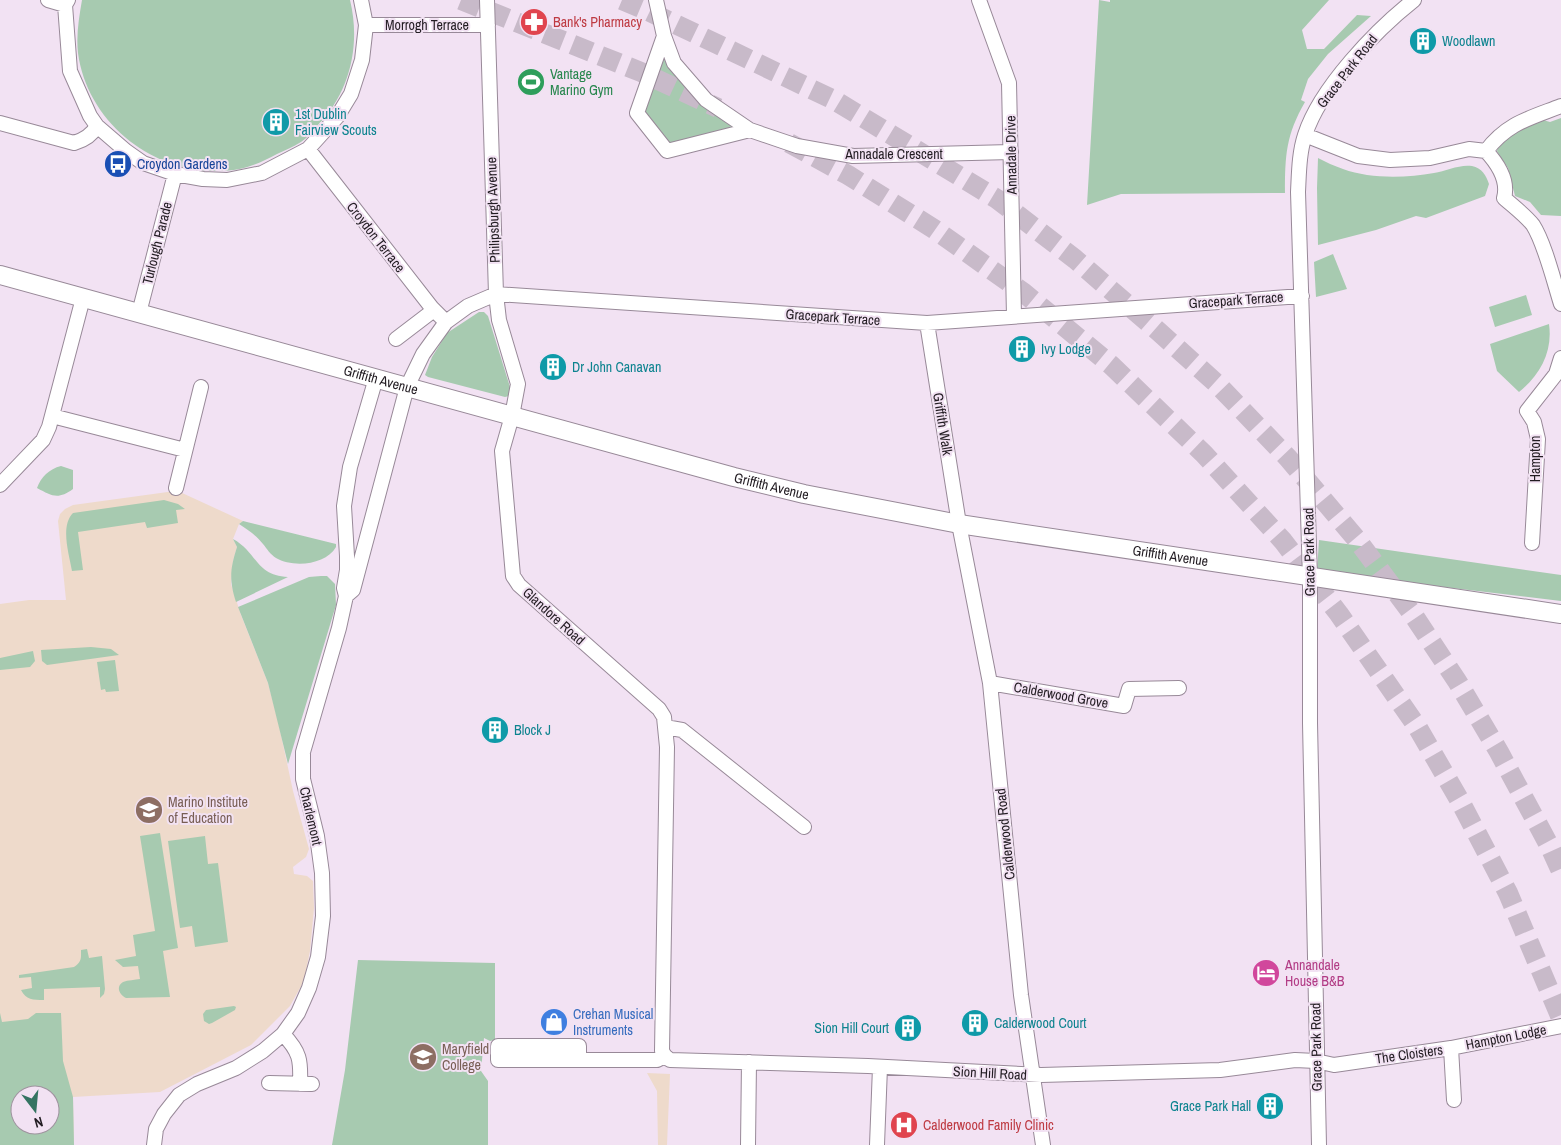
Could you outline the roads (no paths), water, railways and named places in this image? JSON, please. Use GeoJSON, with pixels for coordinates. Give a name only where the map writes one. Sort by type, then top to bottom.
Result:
{"type":"FeatureCollection","features":[{"type":"Feature","properties":{"kind":"main road","name":"Griffith Avenue"},"geometry":{"type":"LineString","coordinates":[[0,275],[804,494],[959,524],[1244,566],[1310,578],[1561,614]]}},
{"type":"Feature","properties":{"kind":"street"},"geometry":{"type":"LineString","coordinates":[[48,0],[66,2],[70,71],[90,116],[97,126],[126,152],[143,163],[175,174],[203,179],[227,180],[262,173],[308,149],[337,117],[351,94],[362,60],[366,25],[361,0]]}},
{"type":"Feature","properties":{"kind":"street","name":"Philipsburgh Avenue"},"geometry":{"type":"LineString","coordinates":[[487,0],[496,294],[499,320],[518,384],[512,416]]}},
{"type":"Feature","properties":{"kind":"street","name":"Annadale Crescent"},"geometry":{"type":"LineString","coordinates":[[656,0],[664,36],[674,62],[706,100],[750,130],[797,146],[853,156],[1011,152]]}},
{"type":"Feature","properties":{"kind":"street","name":"Annadale Drive"},"geometry":{"type":"LineString","coordinates":[[979,0],[1009,83],[1014,316]]}},
{"type":"Feature","properties":{"kind":"street","name":"Grace Park Road"},"geometry":{"type":"LineString","coordinates":[[1318,1145],[1310,723],[1310,578],[1298,184],[1299,161],[1305,135],[1316,110],[1334,84],[1368,41],[1414,0]]}},
{"type":"Feature","properties":{"kind":"street","name":"Morrogh Terrace"},"geometry":{"type":"LineString","coordinates":[[366,25],[488,25]]}},
{"type":"Feature","properties":{"kind":"street"},"geometry":{"type":"LineString","coordinates":[[664,36],[637,113],[667,151],[750,130]]}},
{"type":"Feature","properties":{"kind":"street"},"geometry":{"type":"LineString","coordinates":[[1486,151],[1504,131],[1516,124],[1561,106]]}},
{"type":"Feature","properties":{"kind":"street"},"geometry":{"type":"LineString","coordinates":[[0,124],[74,144],[94,132],[97,126]]}},
{"type":"Feature","properties":{"kind":"street"},"geometry":{"type":"LineString","coordinates":[[1305,135],[1358,156],[1390,160],[1430,158],[1469,149],[1486,151],[1497,162],[1503,176],[1506,191],[1504,198],[1526,218],[1539,237],[1561,304]]}},
{"type":"Feature","properties":{"kind":"street","name":"Croydon Terrace"},"geometry":{"type":"LineString","coordinates":[[308,149],[434,310],[446,322]]}},
{"type":"Feature","properties":{"kind":"street","name":"Turlough Parade"},"geometry":{"type":"LineString","coordinates":[[139,313],[175,174]]}},
{"type":"Feature","properties":{"kind":"street","name":"Gracepark Terrace"},"geometry":{"type":"LineString","coordinates":[[407,387],[423,354],[446,322],[468,306],[496,294],[927,323],[948,323],[1014,316],[1302,296]]}},
{"type":"Feature","properties":{"kind":"street"},"geometry":{"type":"LineString","coordinates":[[0,486],[43,440],[52,416],[84,298]]}},
{"type":"Feature","properties":{"kind":"street"},"geometry":{"type":"LineString","coordinates":[[396,339],[434,310]]}},
{"type":"Feature","properties":{"kind":"street","name":"Griffith Walk"},"geometry":{"type":"LineString","coordinates":[[927,323],[959,524]]}},
{"type":"Feature","properties":{"kind":"street","name":"Hampton"},"geometry":{"type":"LineString","coordinates":[[1532,543],[1538,439],[1534,422],[1527,410],[1556,374],[1561,358]]}},
{"type":"Feature","properties":{"kind":"street","name":"Charlemont"},"geometry":{"type":"LineString","coordinates":[[154,1145],[156,1129],[164,1114],[179,1095],[197,1084],[236,1068],[263,1051],[283,1034],[298,1013],[309,988],[318,957],[323,916],[321,864],[303,779],[303,752],[339,628],[346,596],[344,588],[347,563],[344,506],[350,467],[376,378]]}},
{"type":"Feature","properties":{"kind":"street"},"geometry":{"type":"LineString","coordinates":[[176,488],[201,386]]}},
{"type":"Feature","properties":{"kind":"street","name":"Charlemont"},"geometry":{"type":"LineString","coordinates":[[346,596],[353,590],[407,387]]}},
{"type":"Feature","properties":{"kind":"street"},"geometry":{"type":"LineString","coordinates":[[52,416],[185,450]]}},
{"type":"Feature","properties":{"kind":"street","name":"Glandore Road"},"geometry":{"type":"LineString","coordinates":[[512,416],[502,451],[513,576],[520,585],[659,709],[664,717],[667,757],[662,1051],[665,1056]]}},
{"type":"Feature","properties":{"kind":"street","name":"Calderwood Road"},"geometry":{"type":"LineString","coordinates":[[959,524],[990,683],[1022,1004],[1043,1145]]}},
{"type":"Feature","properties":{"kind":"street","name":"Calderwood Grove"},"geometry":{"type":"LineString","coordinates":[[990,683],[1124,706],[1129,689],[1178,688]]}},
{"type":"Feature","properties":{"kind":"street"},"geometry":{"type":"LineString","coordinates":[[665,727],[682,730],[804,827]]}},
{"type":"Feature","properties":{"kind":"street","name":"Hampton Lodge"},"geometry":{"type":"LineString","coordinates":[[1451,1048],[1561,1026]]}},
{"type":"Feature","properties":{"kind":"street"},"geometry":{"type":"LineString","coordinates":[[269,1083],[306,1084],[298,1055],[283,1034]]}},
{"type":"Feature","properties":{"kind":"street"},"geometry":{"type":"LineString","coordinates":[[578,1060],[578,1046],[498,1046],[498,1060],[578,1060],[657,1060],[665,1056]]}},
{"type":"Feature","properties":{"kind":"street","name":"The Cloisters"},"geometry":{"type":"LineString","coordinates":[[1316,1061],[1334,1065],[1451,1048],[1454,1100]]}},
{"type":"Feature","properties":{"kind":"street","name":"Sion Hill Road"},"geometry":{"type":"LineString","coordinates":[[665,1056],[670,1060],[880,1067],[1034,1075],[1220,1070],[1295,1060],[1316,1061]]}},
{"type":"Feature","properties":{"kind":"street"},"geometry":{"type":"LineString","coordinates":[[748,1145],[749,1062]]}},
{"type":"Feature","properties":{"kind":"street"},"geometry":{"type":"LineString","coordinates":[[877,1145],[880,1067]]}},
{"type":"Feature","properties":{"kind":"tunnel"},"geometry":{"type":"LineString","coordinates":[[461,0],[641,72],[718,108]]}},
{"type":"Feature","properties":{"kind":"tunnel"},"geometry":{"type":"LineString","coordinates":[[622,0],[834,100],[997,199],[1075,259],[1217,384],[1288,458],[1358,541],[1414,616],[1457,681],[1499,752],[1561,871]]}},
{"type":"Feature","properties":{"kind":"tunnel"},"geometry":{"type":"LineString","coordinates":[[789,143],[848,175],[934,229],[1024,293],[1111,365],[1204,454],[1283,541],[1339,614],[1418,728],[1460,801],[1508,893],[1561,1018]]}},
{"type":"Feature","properties":{"kind":"place","name":"Bank's Pharmacy"},"geometry":{"type":"Point","coordinates":[534,22]}},
{"type":"Feature","properties":{"kind":"place","name":"Woodlawn"},"geometry":{"type":"Point","coordinates":[1423,41]}},
{"type":"Feature","properties":{"kind":"place","name":"Vantage Marino Gym"},"geometry":{"type":"Point","coordinates":[531,82]}},
{"type":"Feature","properties":{"kind":"place","name":"1st Dublin Fairview Scouts"},"geometry":{"type":"Point","coordinates":[276,122]}},
{"type":"Feature","properties":{"kind":"place","name":"Croydon Gardens"},"geometry":{"type":"Point","coordinates":[118,164]}},
{"type":"Feature","properties":{"kind":"place","name":"Ivy Lodge"},"geometry":{"type":"Point","coordinates":[1022,349]}},
{"type":"Feature","properties":{"kind":"place","name":"Dr John Canavan"},"geometry":{"type":"Point","coordinates":[553,367]}},
{"type":"Feature","properties":{"kind":"place","name":"Block J"},"geometry":{"type":"Point","coordinates":[495,730]}},
{"type":"Feature","properties":{"kind":"place","name":"Marino Institute of Education"},"geometry":{"type":"Point","coordinates":[149,810]}},
{"type":"Feature","properties":{"kind":"place","name":"Annandale House B&B"},"geometry":{"type":"Point","coordinates":[1266,973]}},
{"type":"Feature","properties":{"kind":"place","name":"Crehan Musical Instruments"},"geometry":{"type":"Point","coordinates":[554,1022]}},
{"type":"Feature","properties":{"kind":"place","name":"Calderwood Court"},"geometry":{"type":"Point","coordinates":[975,1023]}},
{"type":"Feature","properties":{"kind":"place","name":"Sion Hill Court"},"geometry":{"type":"Point","coordinates":[908,1028]}},
{"type":"Feature","properties":{"kind":"place","name":"Maryfield College"},"geometry":{"type":"Point","coordinates":[423,1057]}},
{"type":"Feature","properties":{"kind":"place","name":"Grace Park Hall"},"geometry":{"type":"Point","coordinates":[1270,1106]}},
{"type":"Feature","properties":{"kind":"place","name":"Calderwood Family Clinic"},"geometry":{"type":"Point","coordinates":[904,1125]}}]}
